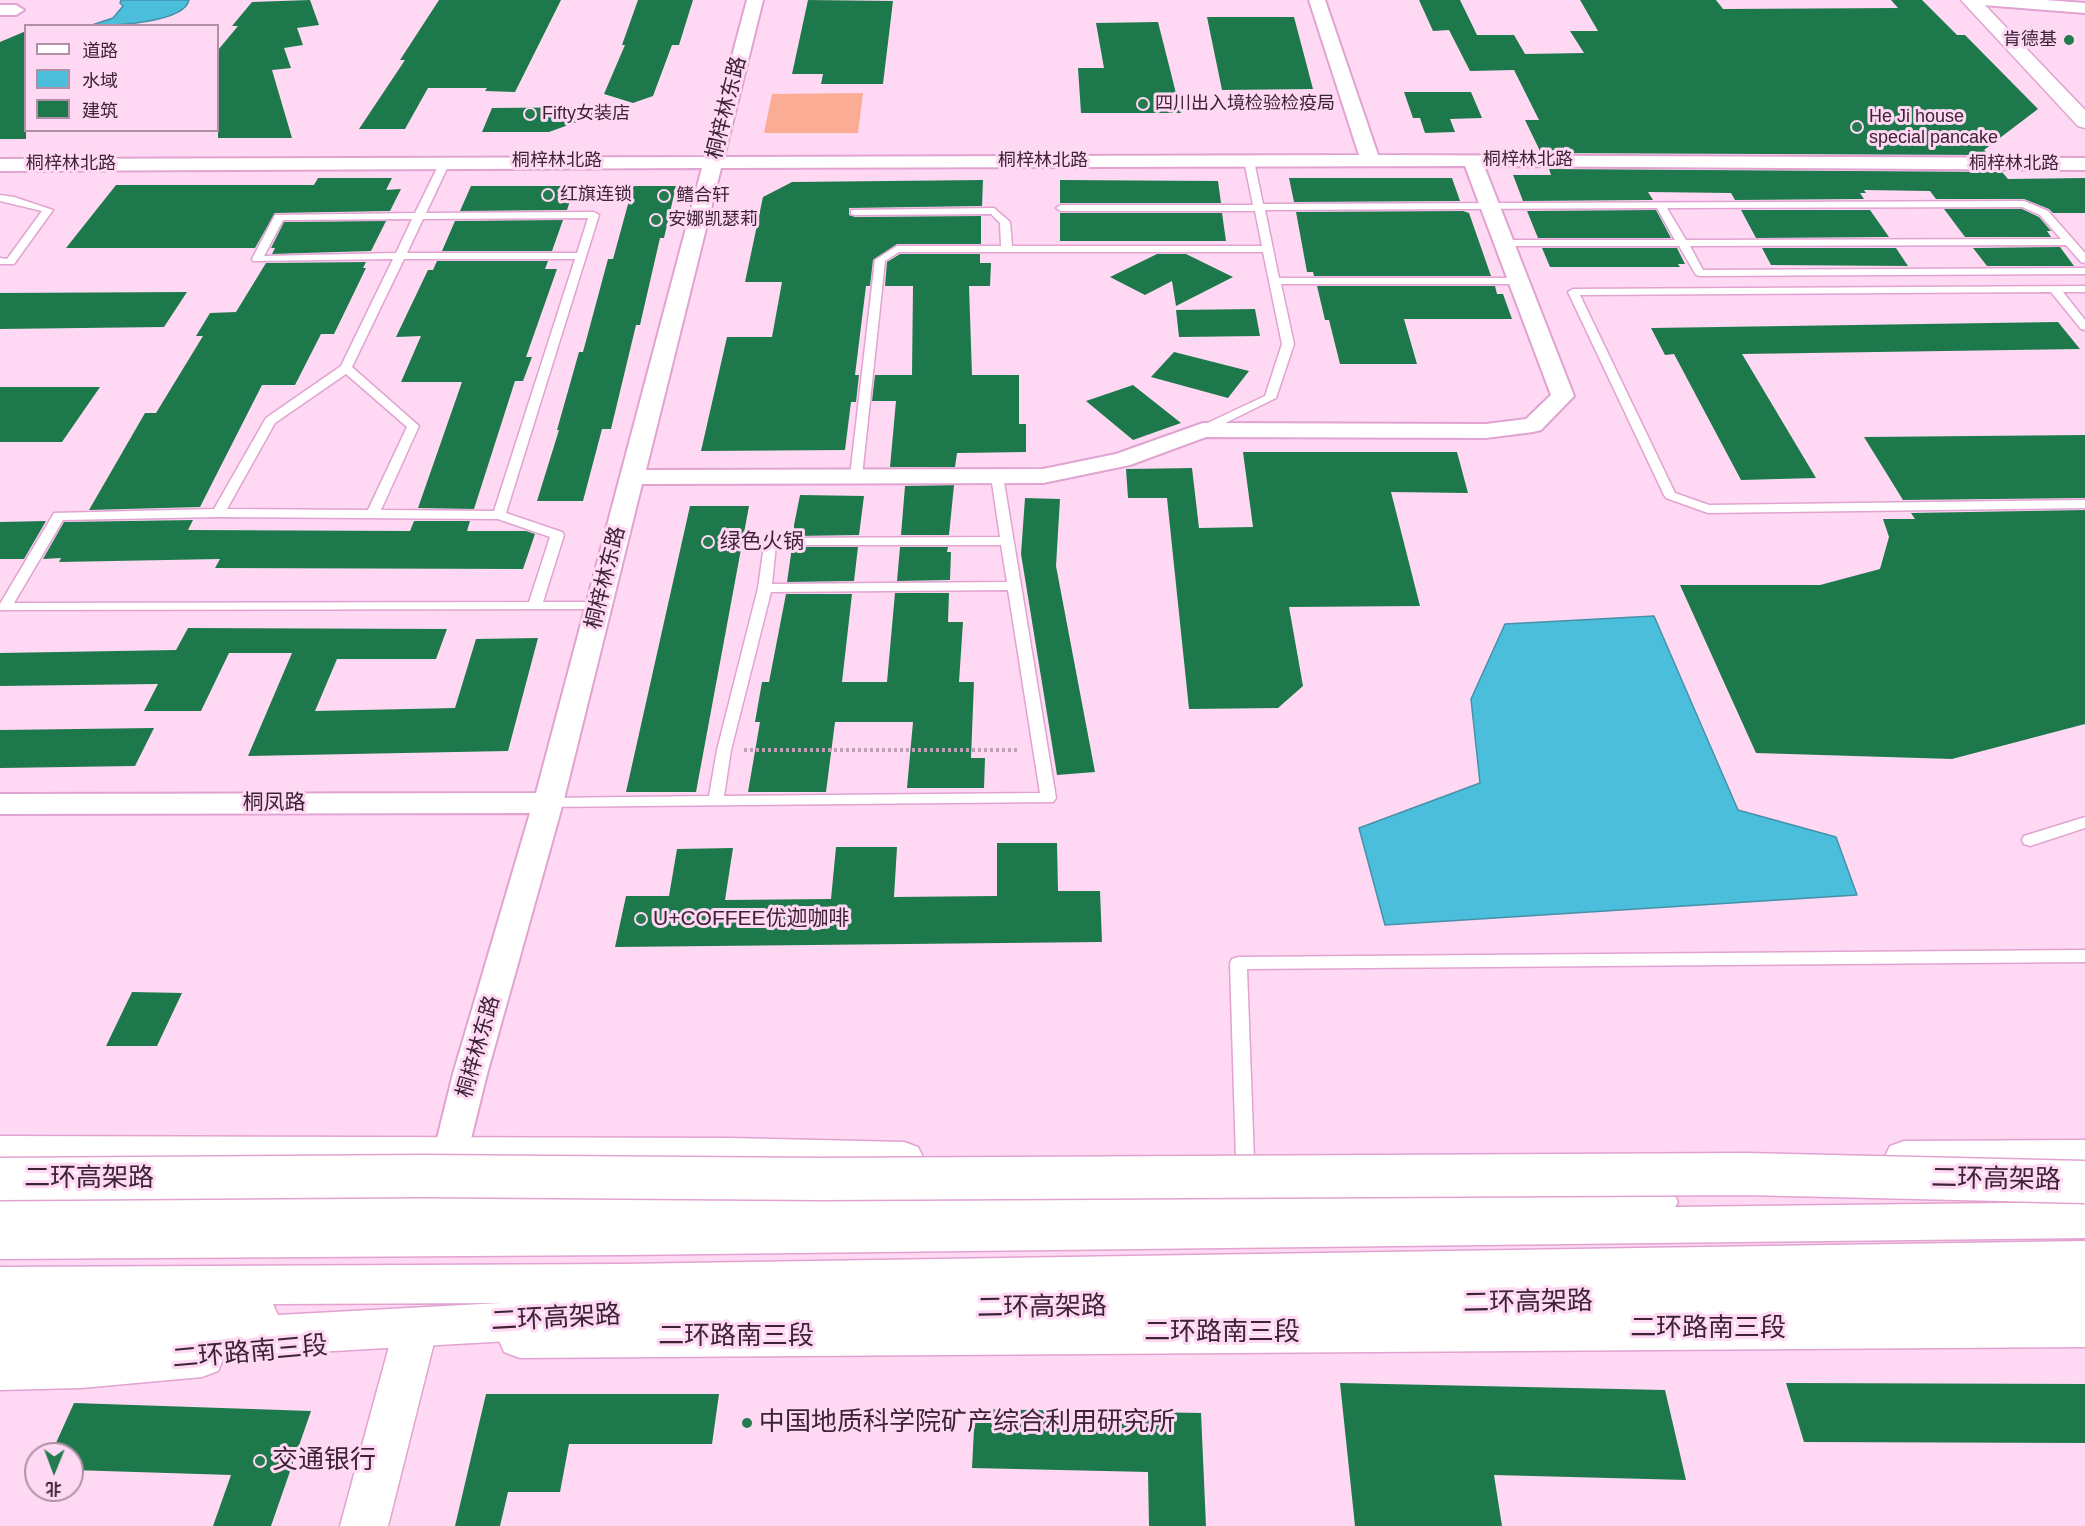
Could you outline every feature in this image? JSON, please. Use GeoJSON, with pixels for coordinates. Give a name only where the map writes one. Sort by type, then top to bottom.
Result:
{"type":"FeatureCollection","features":[{"type":"Feature","properties":{"kind":"main road"},"geometry":{"type":"LineString","coordinates":[[1970,0],[2085,122]]}},
{"type":"Feature","properties":{"kind":"main road"},"geometry":{"type":"LineString","coordinates":[[0,1153],[731,1155],[1008,1161],[2085,1157]]}},
{"type":"Feature","properties":{"kind":"main road"},"geometry":{"type":"LineString","coordinates":[[14,1210],[233,1154]]}},
{"type":"Feature","properties":{"kind":"main road"},"geometry":{"type":"LineString","coordinates":[[1008,1161],[1251,1203]]}},
{"type":"Feature","properties":{"kind":"main road","name":"二环高架路"},"geometry":{"type":"LineString","coordinates":[[0,1179],[422,1176],[833,1179],[1746,1174],[2085,1182]]}},
{"type":"Feature","properties":{"kind":"main road"},"geometry":{"type":"LineString","coordinates":[[14,1210],[1251,1203],[2085,1202]]}},
{"type":"Feature","properties":{"kind":"main road"},"geometry":{"type":"LineString","coordinates":[[0,1241],[622,1237],[2085,1220]]}},
{"type":"Feature","properties":{"kind":"main road"},"geometry":{"type":"LineString","coordinates":[[0,1286],[622,1283],[2085,1260]]}},
{"type":"Feature","properties":{"kind":"main road"},"geometry":{"type":"LineString","coordinates":[[0,1320],[2013,1282],[2085,1283]]}},
{"type":"Feature","properties":{"kind":"main road","name":"二环高架路"},"geometry":{"type":"LineString","coordinates":[[0,1350],[667,1313],[2085,1296]]}},
{"type":"Feature","properties":{"kind":"main road","name":"二环路南三段"},"geometry":{"type":"LineString","coordinates":[[0,1370],[81,1368],[413,1339],[2085,1327]]}},
{"type":"Feature","properties":{"kind":"main road"},"geometry":{"type":"LineString","coordinates":[[364,1526],[413,1339]]}},
{"type":"Feature","properties":{"kind":"street","name":"桐梓林东路"},"geometry":{"type":"LineString","coordinates":[[450,1155],[548,802],[755,0]]}},
{"type":"Feature","properties":{"kind":"street"},"geometry":{"type":"LineString","coordinates":[[1317,0],[1370,160]]}},
{"type":"Feature","properties":{"kind":"street"},"geometry":{"type":"LineString","coordinates":[[1983,0],[2085,8]]}},
{"type":"Feature","properties":{"kind":"street","name":"桐梓林北路"},"geometry":{"type":"LineString","coordinates":[[0,165],[1249,160],[2085,164]]}},
{"type":"Feature","properties":{"kind":"street"},"geometry":{"type":"LineString","coordinates":[[632,477],[1043,476],[1122,460],[1203,430],[1486,431],[1533,425],[1563,396],[1472,160]]}},
{"type":"Feature","properties":{"kind":"street","name":"桐凤路"},"geometry":{"type":"LineString","coordinates":[[0,804],[548,802]]}},
{"type":"Feature","properties":{"kind":"lane"},"geometry":{"type":"LineString","coordinates":[[1203,430],[1270,398],[1288,344],[1249,160]]}},
{"type":"Feature","properties":{"kind":"lane"},"geometry":{"type":"LineString","coordinates":[[218,513],[270,421],[346,368],[445,162]]}},
{"type":"Feature","properties":{"kind":"lane"},"geometry":{"type":"LineString","coordinates":[[0,198],[48,210],[10,261],[0,261]]}},
{"type":"Feature","properties":{"kind":"lane"},"geometry":{"type":"LineString","coordinates":[[1061,208],[1260,208],[1489,204],[2024,204],[2044,213],[2085,260]]}},
{"type":"Feature","properties":{"kind":"lane"},"geometry":{"type":"LineString","coordinates":[[1660,204],[1701,273],[2085,271]]}},
{"type":"Feature","properties":{"kind":"lane"},"geometry":{"type":"LineString","coordinates":[[855,212],[994,212],[1005,222],[1007,249]]}},
{"type":"Feature","properties":{"kind":"lane"},"geometry":{"type":"LineString","coordinates":[[499,515],[594,215],[279,217],[257,259],[581,256]]}},
{"type":"Feature","properties":{"kind":"lane"},"geometry":{"type":"LineString","coordinates":[[1504,243],[2070,242]]}},
{"type":"Feature","properties":{"kind":"lane"},"geometry":{"type":"LineString","coordinates":[[856,476],[880,260],[897,249],[1269,249]]}},
{"type":"Feature","properties":{"kind":"lane"},"geometry":{"type":"LineString","coordinates":[[1276,281],[1519,281]]}},
{"type":"Feature","properties":{"kind":"lane"},"geometry":{"type":"LineString","coordinates":[[2054,289],[2085,327]]}},
{"type":"Feature","properties":{"kind":"lane"},"geometry":{"type":"LineString","coordinates":[[2085,289],[1573,292],[1670,495],[1708,509],[2085,504]]}},
{"type":"Feature","properties":{"kind":"lane"},"geometry":{"type":"LineString","coordinates":[[346,368],[412,426],[373,514]]}},
{"type":"Feature","properties":{"kind":"lane"},"geometry":{"type":"LineString","coordinates":[[548,802],[1048,798],[997,476]]}},
{"type":"Feature","properties":{"kind":"lane"},"geometry":{"type":"LineString","coordinates":[[535,606],[557,535],[499,515],[218,513],[60,516],[5,607],[599,606]]}},
{"type":"Feature","properties":{"kind":"lane"},"geometry":{"type":"LineString","coordinates":[[716,801],[724,750],[765,588],[770,541],[1007,541]]}},
{"type":"Feature","properties":{"kind":"lane"},"geometry":{"type":"LineString","coordinates":[[765,588],[1015,586]]}},
{"type":"Feature","properties":{"kind":"lane"},"geometry":{"type":"LineString","coordinates":[[2030,840],[2085,822]]}},
{"type":"Feature","properties":{"kind":"lane"},"geometry":{"type":"LineString","coordinates":[[1245,1160],[1238,963],[2085,956]]}},
{"type":"Feature","properties":{"kind":"path"},"geometry":{"type":"LineString","coordinates":[[724,750],[1040,749]]}},
{"type":"Feature","properties":{"kind":"shaded area"},"geometry":{"type":"Polygon","coordinates":[[[863,93],[858,133],[764,133],[772,94],[863,93]]]}},
{"type":"Feature","properties":{"kind":"water"},"geometry":{"type":"Polygon","coordinates":[[[121,0],[189,0],[184,8],[174,14],[146,22],[95,24],[113,18],[123,6],[120,3],[121,0]]]}},
{"type":"Feature","properties":{"kind":"water"},"geometry":{"type":"Polygon","coordinates":[[[1654,616],[1738,810],[1836,837],[1857,895],[1385,925],[1359,828],[1480,783],[1471,699],[1505,624],[1654,616]]]}},
{"type":"Feature","properties":{"kind":"building"},"geometry":{"type":"Polygon","coordinates":[[[310,0],[319,25],[297,28],[303,45],[284,48],[291,68],[272,70],[292,138],[218,138],[219,49],[238,26],[232,26],[252,2],[310,0]]]}},
{"type":"Feature","properties":{"kind":"building"},"geometry":{"type":"Polygon","coordinates":[[[439,0],[561,0],[515,92],[485,91],[487,88],[428,88],[405,129],[359,129],[405,60],[400,60],[439,0]]]}},
{"type":"Feature","properties":{"kind":"building"},"geometry":{"type":"Polygon","coordinates":[[[638,0],[693,0],[679,45],[672,45],[653,96],[633,103],[604,94],[625,45],[622,45],[638,0]]]}},
{"type":"Feature","properties":{"kind":"building"},"geometry":{"type":"Polygon","coordinates":[[[808,0],[893,1],[883,84],[821,84],[823,74],[792,74],[808,0]]]}},
{"type":"Feature","properties":{"kind":"building"},"geometry":{"type":"Polygon","coordinates":[[[1419,0],[1460,0],[1477,35],[1514,35],[1525,54],[1584,53],[1570,31],[1598,31],[1580,0],[1716,0],[1723,9],[1898,8],[1891,0],[1922,0],[1957,35],[1965,35],[2038,109],[1984,150],[1989,155],[1541,153],[1525,120],[1539,120],[1514,70],[1470,71],[1449,30],[1433,31],[1419,0]]]}},
{"type":"Feature","properties":{"kind":"building"},"geometry":{"type":"Polygon","coordinates":[[[1207,17],[1294,17],[1313,89],[1222,90],[1207,17]]]}},
{"type":"Feature","properties":{"kind":"building"},"geometry":{"type":"Polygon","coordinates":[[[1158,22],[1181,113],[1081,113],[1078,68],[1104,68],[1096,23],[1158,22]]]}},
{"type":"Feature","properties":{"kind":"building"},"geometry":{"type":"Polygon","coordinates":[[[24,32],[24,132],[26,132],[26,139],[0,139],[0,42],[24,32]]]}},
{"type":"Feature","properties":{"kind":"building"},"geometry":{"type":"Polygon","coordinates":[[[1404,92],[1471,92],[1482,118],[1450,119],[1455,132],[1425,133],[1420,118],[1413,118],[1404,92]]]}},
{"type":"Feature","properties":{"kind":"building"},"geometry":{"type":"Polygon","coordinates":[[[607,107],[607,111],[549,132],[482,132],[492,108],[607,107]]]}},
{"type":"Feature","properties":{"kind":"building"},"geometry":{"type":"Polygon","coordinates":[[[1549,169],[2002,172],[2008,179],[2085,178],[2085,213],[2053,213],[2049,209],[2024,199],[1936,199],[1930,191],[1864,190],[1866,193],[1860,193],[1864,199],[1735,200],[1731,193],[1648,192],[1653,200],[1523,201],[1513,175],[1551,175],[1549,169]]]}},
{"type":"Feature","properties":{"kind":"building"},"geometry":{"type":"Polygon","coordinates":[[[318,178],[392,178],[386,190],[401,189],[390,211],[275,213],[255,248],[66,248],[116,185],[314,185],[318,178]]]}},
{"type":"Feature","properties":{"kind":"building"},"geometry":{"type":"Polygon","coordinates":[[[1289,178],[1452,178],[1460,201],[1294,202],[1289,178]]]}},
{"type":"Feature","properties":{"kind":"building"},"geometry":{"type":"Polygon","coordinates":[[[983,180],[982,206],[849,208],[849,215],[855,217],[981,216],[981,244],[897,244],[873,260],[870,286],[866,286],[855,375],[859,375],[856,402],[851,402],[845,450],[701,451],[727,337],[772,337],[782,282],[745,282],[763,197],[792,182],[983,180]]]}},
{"type":"Feature","properties":{"kind":"building"},"geometry":{"type":"Polygon","coordinates":[[[1060,180],[1218,181],[1221,203],[1060,203],[1060,180]]]}},
{"type":"Feature","properties":{"kind":"building"},"geometry":{"type":"Polygon","coordinates":[[[471,186],[575,186],[567,210],[460,211],[471,186]]]}},
{"type":"Feature","properties":{"kind":"building"},"geometry":{"type":"Polygon","coordinates":[[[633,186],[676,186],[664,238],[660,238],[640,325],[636,325],[611,429],[602,429],[583,501],[537,501],[559,430],[557,430],[579,352],[583,352],[608,259],[613,259],[633,186]]]}},
{"type":"Feature","properties":{"kind":"building"},"geometry":{"type":"Polygon","coordinates":[[[1944,209],[2022,209],[2039,217],[2051,231],[2047,231],[2051,237],[1965,237],[1944,209]]]}},
{"type":"Feature","properties":{"kind":"building"},"geometry":{"type":"Polygon","coordinates":[[[1656,210],[1671,238],[1538,238],[1527,211],[1656,210]]]}},
{"type":"Feature","properties":{"kind":"building"},"geometry":{"type":"Polygon","coordinates":[[[1741,210],[1870,210],[1889,237],[1756,238],[1741,210]]]}},
{"type":"Feature","properties":{"kind":"building"},"geometry":{"type":"Polygon","coordinates":[[[1463,211],[1469,213],[1491,276],[1314,276],[1313,272],[1307,272],[1296,212],[1463,211]]]}},
{"type":"Feature","properties":{"kind":"building"},"geometry":{"type":"Polygon","coordinates":[[[1060,213],[1222,213],[1226,241],[1060,241],[1060,213]]]}},
{"type":"Feature","properties":{"kind":"building"},"geometry":{"type":"Polygon","coordinates":[[[563,220],[552,251],[442,251],[455,221],[563,220]]]}},
{"type":"Feature","properties":{"kind":"building"},"geometry":{"type":"Polygon","coordinates":[[[386,221],[371,251],[272,254],[275,248],[271,248],[284,222],[386,221]]]}},
{"type":"Feature","properties":{"kind":"building"},"geometry":{"type":"Polygon","coordinates":[[[2060,247],[2074,266],[1987,266],[1973,248],[2060,247]]]}},
{"type":"Feature","properties":{"kind":"building"},"geometry":{"type":"Polygon","coordinates":[[[1542,248],[1677,248],[1685,264],[1678,264],[1680,267],[1550,267],[1542,248]]]}},
{"type":"Feature","properties":{"kind":"building"},"geometry":{"type":"Polygon","coordinates":[[[1762,248],[1896,248],[1908,266],[1771,265],[1762,248]]]}},
{"type":"Feature","properties":{"kind":"building"},"geometry":{"type":"Polygon","coordinates":[[[900,254],[980,254],[980,263],[991,263],[990,286],[969,286],[972,375],[1019,375],[1019,424],[1026,424],[1026,452],[957,453],[955,467],[890,467],[896,401],[872,401],[875,375],[912,375],[913,286],[885,286],[887,262],[900,254]]]}},
{"type":"Feature","properties":{"kind":"building"},"geometry":{"type":"Polygon","coordinates":[[[1157,254],[1186,254],[1233,277],[1176,306],[1172,281],[1145,295],[1110,277],[1157,254]]]}},
{"type":"Feature","properties":{"kind":"building"},"geometry":{"type":"Polygon","coordinates":[[[437,261],[548,261],[545,269],[557,269],[526,357],[532,357],[523,381],[515,381],[474,509],[418,508],[462,382],[401,382],[421,336],[396,337],[428,270],[433,270],[437,261]]]}},
{"type":"Feature","properties":{"kind":"building"},"geometry":{"type":"Polygon","coordinates":[[[366,262],[363,268],[366,268],[334,334],[321,334],[295,385],[262,385],[200,507],[89,510],[145,413],[156,413],[203,336],[196,336],[210,313],[236,312],[266,263],[366,262]]]}},
{"type":"Feature","properties":{"kind":"building"},"geometry":{"type":"Polygon","coordinates":[[[1317,286],[1495,286],[1497,294],[1503,294],[1512,319],[1404,319],[1417,364],[1340,364],[1329,320],[1325,320],[1317,286]]]}},
{"type":"Feature","properties":{"kind":"building"},"geometry":{"type":"Polygon","coordinates":[[[187,292],[164,327],[0,329],[0,293],[187,292]]]}},
{"type":"Feature","properties":{"kind":"building"},"geometry":{"type":"Polygon","coordinates":[[[1255,309],[1260,336],[1179,337],[1176,310],[1255,309]]]}},
{"type":"Feature","properties":{"kind":"building"},"geometry":{"type":"Polygon","coordinates":[[[2058,322],[2080,349],[1742,354],[1816,478],[1741,480],[1674,354],[1665,355],[1651,328],[2058,322]]]}},
{"type":"Feature","properties":{"kind":"building"},"geometry":{"type":"Polygon","coordinates":[[[1174,352],[1249,371],[1228,398],[1151,377],[1174,352]]]}},
{"type":"Feature","properties":{"kind":"building"},"geometry":{"type":"Polygon","coordinates":[[[1133,385],[1181,423],[1133,440],[1086,401],[1133,385]]]}},
{"type":"Feature","properties":{"kind":"building"},"geometry":{"type":"Polygon","coordinates":[[[0,387],[100,387],[62,442],[0,442],[0,387]]]}},
{"type":"Feature","properties":{"kind":"building"},"geometry":{"type":"Polygon","coordinates":[[[2085,435],[2085,498],[1903,500],[1864,437],[2085,435]]]}},
{"type":"Feature","properties":{"kind":"building"},"geometry":{"type":"Polygon","coordinates":[[[1243,452],[1457,452],[1468,493],[1391,492],[1420,606],[1289,607],[1303,686],[1278,708],[1189,709],[1167,498],[1128,498],[1126,469],[1192,468],[1199,528],[1253,527],[1243,452]]]}},
{"type":"Feature","properties":{"kind":"building"},"geometry":{"type":"Polygon","coordinates":[[[954,485],[949,535],[901,535],[905,486],[954,485]]]}},
{"type":"Feature","properties":{"kind":"building"},"geometry":{"type":"Polygon","coordinates":[[[800,495],[864,496],[859,535],[794,536],[800,495]]]}},
{"type":"Feature","properties":{"kind":"building"},"geometry":{"type":"Polygon","coordinates":[[[1025,498],[1060,499],[1056,566],[1095,772],[1057,775],[1021,554],[1025,498]]]}},
{"type":"Feature","properties":{"kind":"building"},"geometry":{"type":"Polygon","coordinates":[[[690,506],[749,506],[696,792],[626,792],[690,506]]]}},
{"type":"Feature","properties":{"kind":"building"},"geometry":{"type":"Polygon","coordinates":[[[2085,510],[2085,724],[1952,759],[1756,753],[1680,585],[1820,585],[1880,569],[1889,537],[1883,519],[1915,519],[1911,513],[2085,510]]]}},
{"type":"Feature","properties":{"kind":"building"},"geometry":{"type":"Polygon","coordinates":[[[193,520],[188,530],[410,531],[414,521],[470,521],[467,531],[526,531],[535,534],[523,569],[215,568],[220,559],[59,562],[61,558],[43,559],[64,522],[193,520]]]}},
{"type":"Feature","properties":{"kind":"building"},"geometry":{"type":"Polygon","coordinates":[[[46,521],[24,559],[0,559],[0,522],[46,521]]]}},
{"type":"Feature","properties":{"kind":"building"},"geometry":{"type":"Polygon","coordinates":[[[792,547],[858,547],[854,581],[787,582],[792,547]]]}},
{"type":"Feature","properties":{"kind":"building"},"geometry":{"type":"Polygon","coordinates":[[[900,547],[948,547],[947,552],[951,552],[950,580],[897,581],[900,547]]]}},
{"type":"Feature","properties":{"kind":"building"},"geometry":{"type":"Polygon","coordinates":[[[895,593],[949,593],[948,622],[963,622],[959,682],[974,682],[971,758],[985,758],[984,788],[907,788],[913,722],[835,722],[826,792],[748,792],[760,722],[755,722],[762,682],[769,682],[786,594],[852,594],[842,682],[887,682],[895,593]]]}},
{"type":"Feature","properties":{"kind":"building"},"geometry":{"type":"Polygon","coordinates":[[[188,628],[447,629],[436,659],[337,659],[315,711],[455,708],[476,639],[538,638],[508,751],[248,756],[292,653],[229,653],[201,711],[144,711],[158,684],[0,686],[0,653],[176,650],[188,628]]]}},
{"type":"Feature","properties":{"kind":"building"},"geometry":{"type":"Polygon","coordinates":[[[154,728],[135,766],[0,768],[0,730],[154,728]]]}},
{"type":"Feature","properties":{"kind":"building"},"geometry":{"type":"Polygon","coordinates":[[[997,843],[1057,843],[1058,891],[1100,891],[1102,942],[615,947],[626,896],[669,896],[677,849],[733,848],[725,900],[831,899],[836,847],[897,847],[894,897],[997,896],[997,843]]]}},
{"type":"Feature","properties":{"kind":"building"},"geometry":{"type":"Polygon","coordinates":[[[132,992],[182,993],[157,1046],[106,1046],[132,992]]]}},
{"type":"Feature","properties":{"kind":"building"},"geometry":{"type":"Polygon","coordinates":[[[1340,1383],[1665,1390],[1686,1480],[1494,1475],[1502,1526],[1355,1526],[1340,1383]]]}},
{"type":"Feature","properties":{"kind":"building"},"geometry":{"type":"Polygon","coordinates":[[[1786,1383],[2085,1384],[2085,1443],[1804,1442],[1786,1383]]]}},
{"type":"Feature","properties":{"kind":"building"},"geometry":{"type":"Polygon","coordinates":[[[486,1394],[719,1394],[712,1444],[569,1444],[560,1492],[508,1492],[500,1526],[455,1526],[486,1394]]]}},
{"type":"Feature","properties":{"kind":"building"},"geometry":{"type":"Polygon","coordinates":[[[74,1403],[311,1411],[271,1526],[213,1526],[231,1475],[84,1470],[84,1442],[56,1442],[74,1403]]]}},
{"type":"Feature","properties":{"kind":"building"},"geometry":{"type":"Polygon","coordinates":[[[975,1409],[1201,1413],[1206,1526],[1149,1526],[1148,1472],[972,1468],[975,1409]]]}},
{"type":"Feature","properties":{"kind":"place","name":"肯德基"},"geometry":{"type":"Point","coordinates":[2069,40]}},
{"type":"Feature","properties":{"kind":"place","name":"四川出入境检验检疫局"},"geometry":{"type":"Point","coordinates":[1143,104]}},
{"type":"Feature","properties":{"kind":"place","name":"Fifty女装店"},"geometry":{"type":"Point","coordinates":[530,114]}},
{"type":"Feature","properties":{"kind":"place","name":"He Ji house special pancake"},"geometry":{"type":"Point","coordinates":[1857,127]}},
{"type":"Feature","properties":{"kind":"place","name":"红旗连锁"},"geometry":{"type":"Point","coordinates":[548,195]}},
{"type":"Feature","properties":{"kind":"place","name":"鳍合轩"},"geometry":{"type":"Point","coordinates":[664,196]}},
{"type":"Feature","properties":{"kind":"place","name":"安娜凯瑟莉"},"geometry":{"type":"Point","coordinates":[656,220]}},
{"type":"Feature","properties":{"kind":"place","name":"绿色火锅"},"geometry":{"type":"Point","coordinates":[708,542]}},
{"type":"Feature","properties":{"kind":"place","name":"U+COFFEE优迦咖啡"},"geometry":{"type":"Point","coordinates":[641,919]}},
{"type":"Feature","properties":{"kind":"place","name":"中国地质科学院矿产综合利用研究所"},"geometry":{"type":"Point","coordinates":[747,1423]}},
{"type":"Feature","properties":{"kind":"place","name":"交通银行"},"geometry":{"type":"Point","coordinates":[260,1461]}}]}
